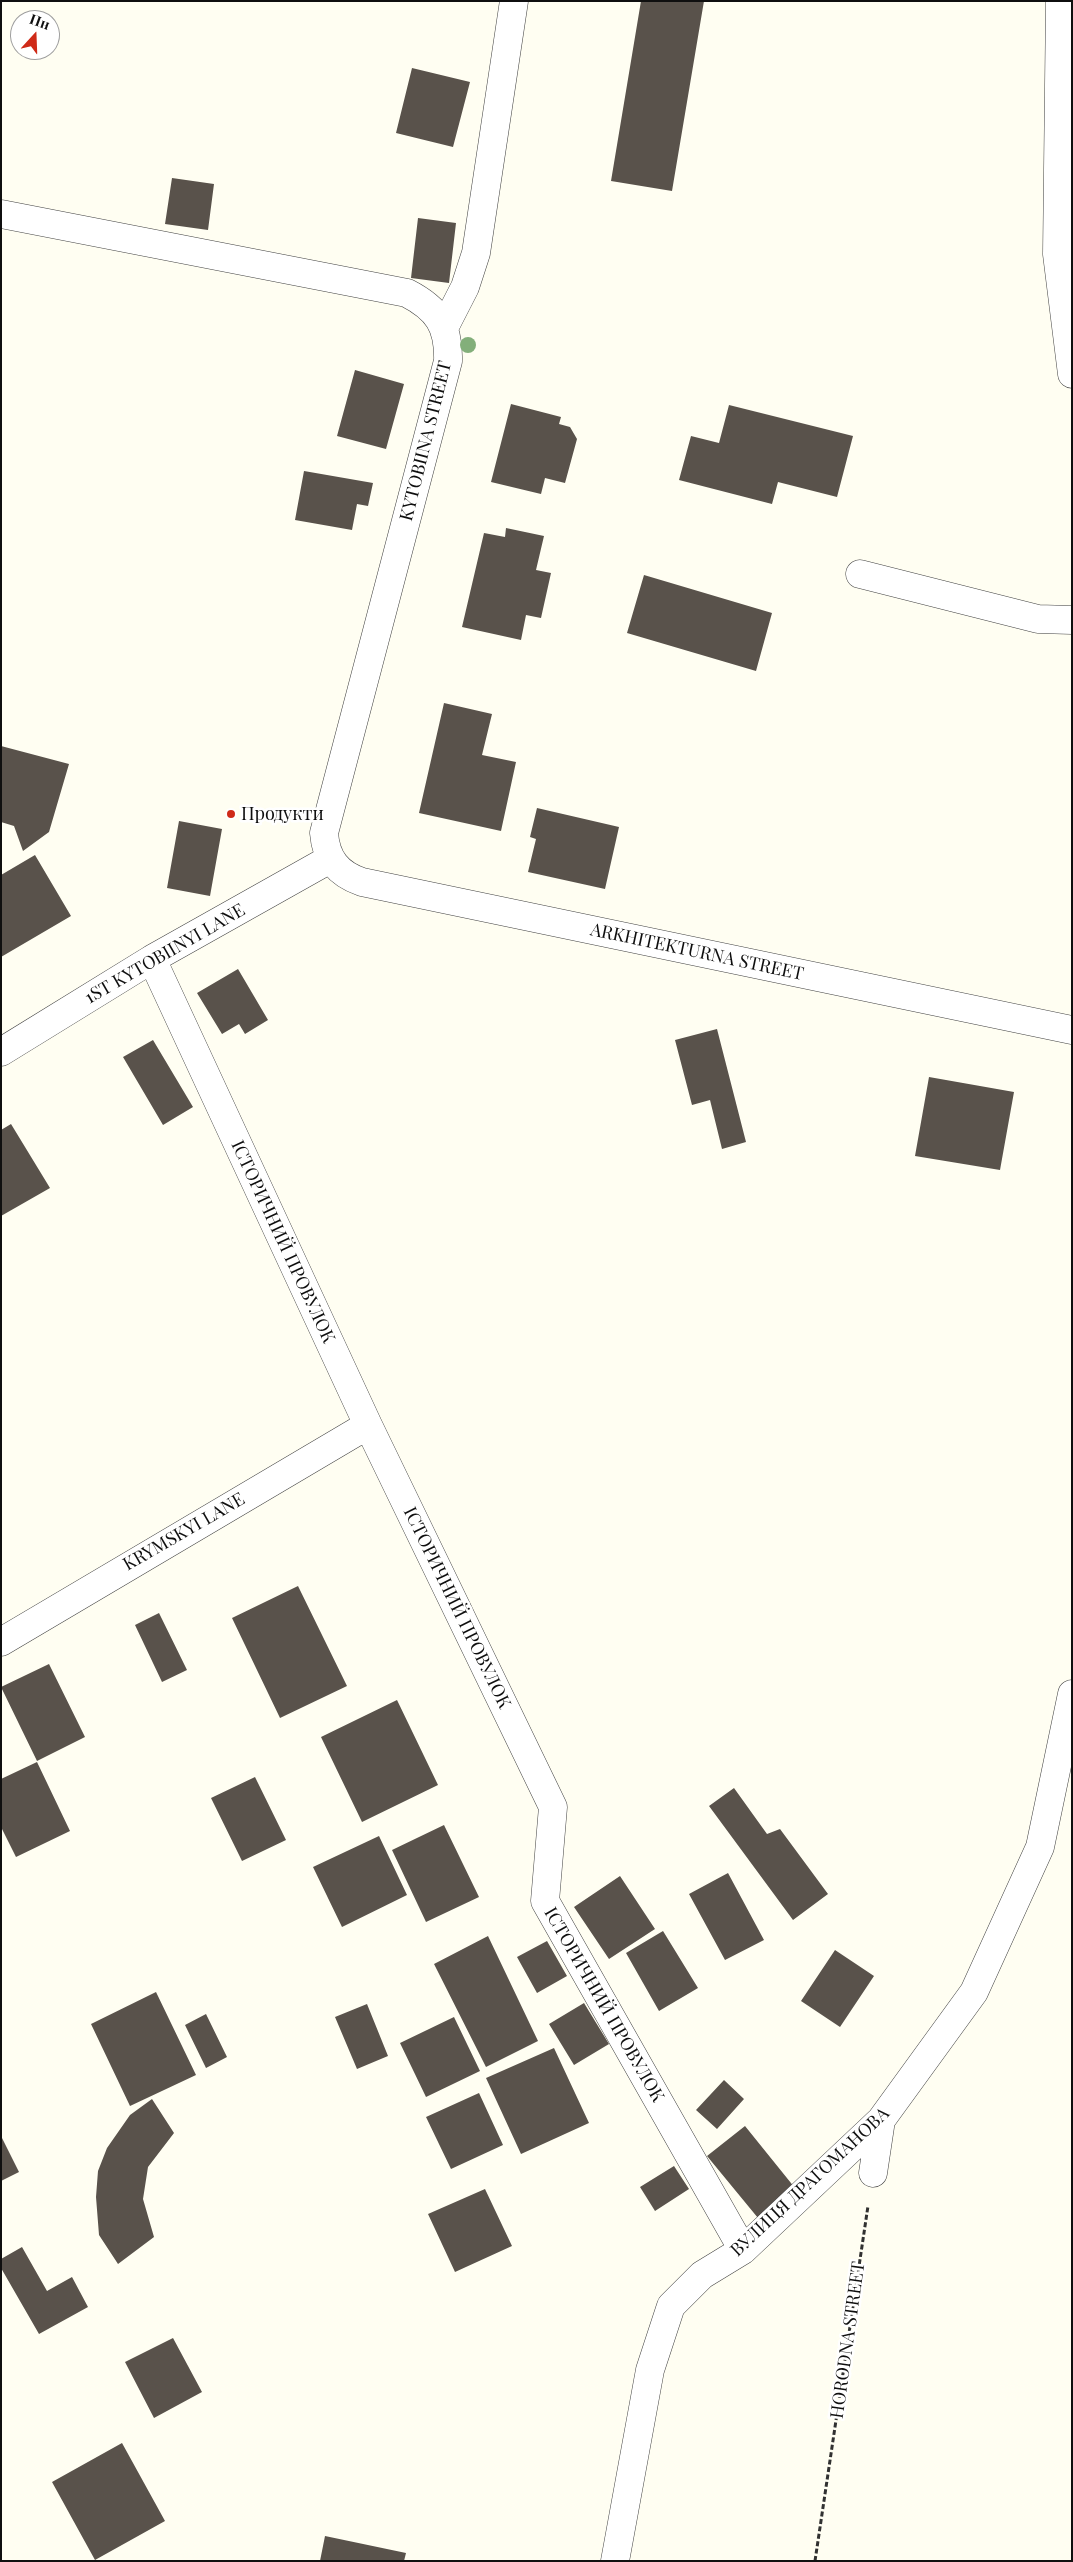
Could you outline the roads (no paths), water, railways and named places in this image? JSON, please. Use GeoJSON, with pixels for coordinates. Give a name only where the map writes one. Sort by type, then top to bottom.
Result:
{"type":"FeatureCollection","features":[{"type":"Feature","properties":{"kind":"street"},"geometry":{"type":"LineString","coordinates":[[444,328],[465,287],[476,254],[514,1]]}},
{"type":"Feature","properties":{"kind":"street"},"geometry":{"type":"LineString","coordinates":[[1060,1],[1057,254],[1072,374]]}},
{"type":"Feature","properties":{"kind":"street","name":"KYTOBIINA STREET"},"geometry":{"type":"LineString","coordinates":[[1,214],[407,293],[422,301],[435,312],[444,328],[448,344],[448,361],[324,833],[330,860]]}},
{"type":"Feature","properties":{"kind":"street"},"geometry":{"type":"LineString","coordinates":[[860,574],[1038,619],[1072,620]]}},
{"type":"Feature","properties":{"kind":"street","name":"1ST KYTOBIINYI LANE"},"geometry":{"type":"LineString","coordinates":[[1,1052],[152,959],[330,860]]}},
{"type":"Feature","properties":{"kind":"street","name":"ARKHITEKTURNA STREET"},"geometry":{"type":"LineString","coordinates":[[330,860],[349,878],[362,882],[1072,1030]]}},
{"type":"Feature","properties":{"kind":"street","name":"ІСТОРИЧНИЙ ПРОВУЛОК"},"geometry":{"type":"LineString","coordinates":[[152,959],[368,1425],[553,1806],[545,1901],[743,2250]]}},
{"type":"Feature","properties":{"kind":"street","name":"KRYMSKYI LANE"},"geometry":{"type":"LineString","coordinates":[[1,1642],[368,1425]]}},
{"type":"Feature","properties":{"kind":"street","name":"ВУЛИЦЯ ДРАГОМАНОВА"},"geometry":{"type":"LineString","coordinates":[[615,2561],[650,2370],[671,2306],[702,2275],[743,2250],[881,2120],[974,1992],[1040,1847],[1072,1694]]}},
{"type":"Feature","properties":{"kind":"street"},"geometry":{"type":"LineString","coordinates":[[872,2173],[881,2120]]}},
{"type":"Feature","properties":{"kind":"place","name":"Продукти"},"geometry":{"type":"Point","coordinates":[231,814]}}]}
